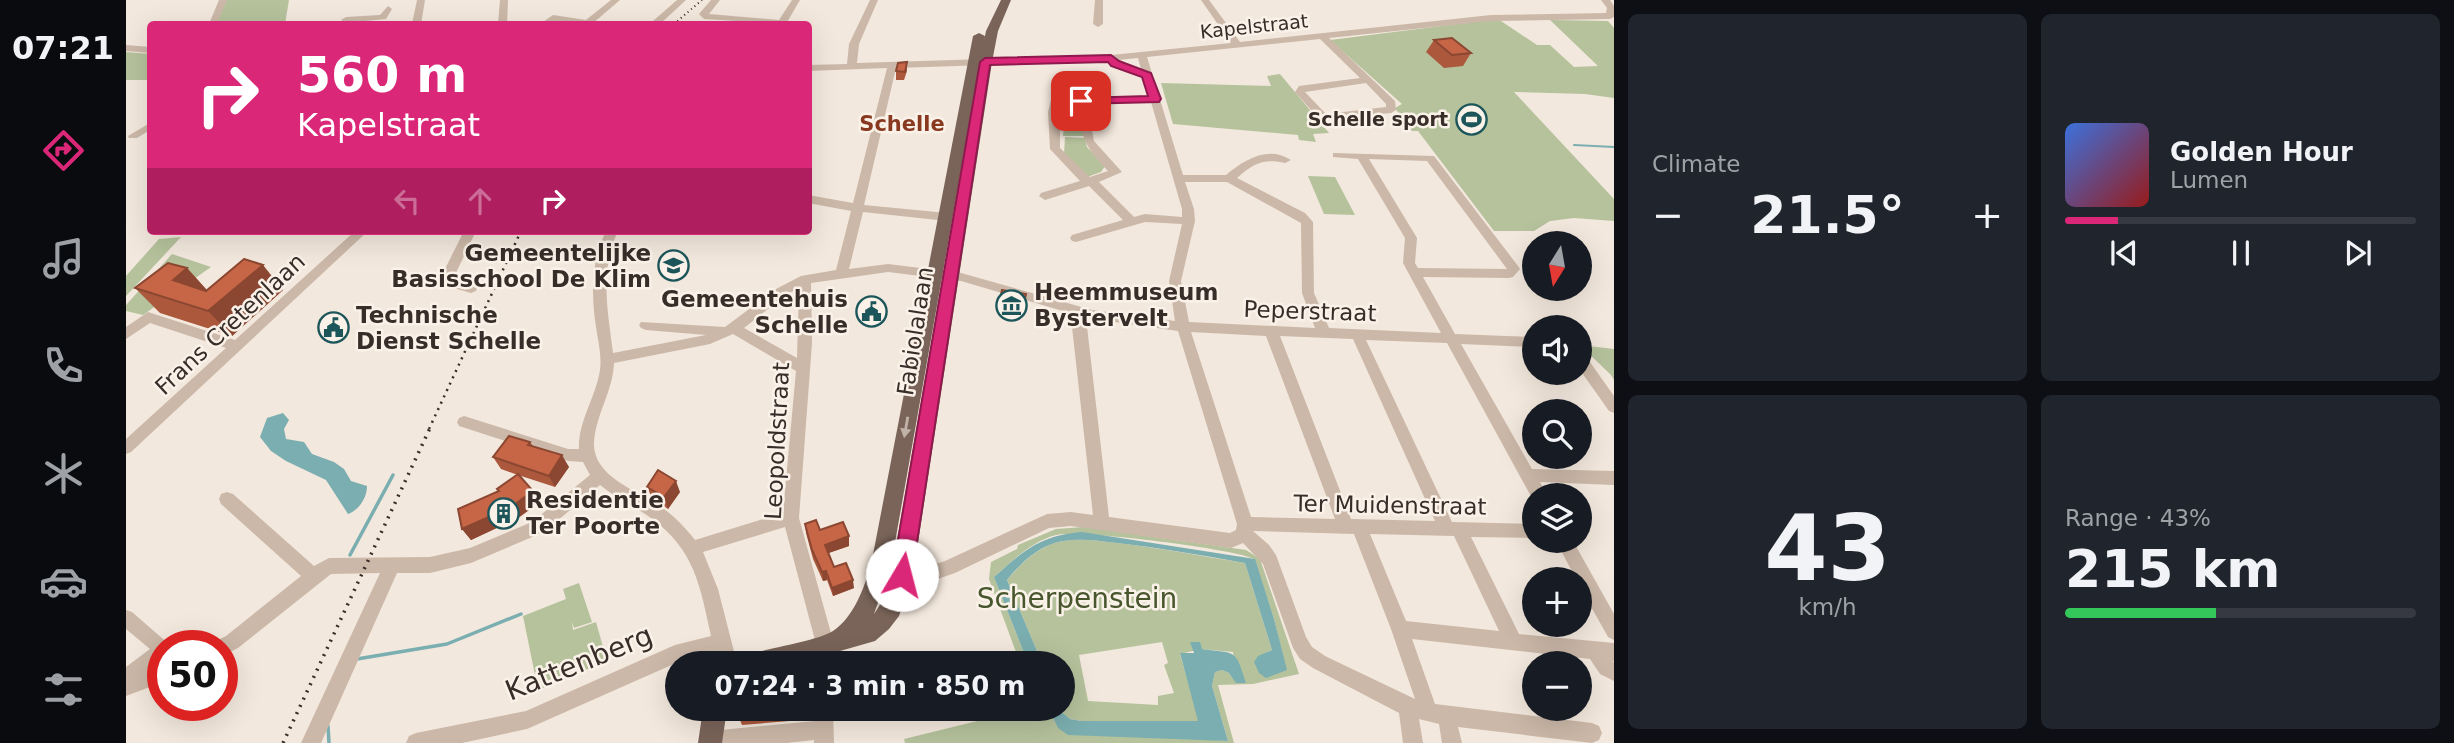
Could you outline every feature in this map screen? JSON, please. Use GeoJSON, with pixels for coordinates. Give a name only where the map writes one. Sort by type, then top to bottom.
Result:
{"type":"FeatureCollection","features":[{"type":"Feature","properties":{"kind":"main road","name":"Fabiolalaan"},"geometry":{"type":"LineString","coordinates":[[830,649],[883,623],[892,610],[902,575],[943,274],[979,62],[981,29],[994,0]]}},
{"type":"Feature","properties":{"kind":"main road","name":"Fabiolalaan"},"geometry":{"type":"LineString","coordinates":[[830,649],[861,618],[873,593],[879,571],[943,274],[947,216],[979,62],[1006,0]]}},
{"type":"Feature","properties":{"kind":"main road"},"geometry":{"type":"LineString","coordinates":[[710,742],[713,721]]}},
{"type":"Feature","properties":{"kind":"street"},"geometry":{"type":"LineString","coordinates":[[214,21],[223,0]]}},
{"type":"Feature","properties":{"kind":"street"},"geometry":{"type":"LineString","coordinates":[[418,21],[421,0]]}},
{"type":"Feature","properties":{"kind":"street"},"geometry":{"type":"LineString","coordinates":[[590,21],[616,0]]}},
{"type":"Feature","properties":{"kind":"street"},"geometry":{"type":"LineString","coordinates":[[658,21],[682,0]]}},
{"type":"Feature","properties":{"kind":"street"},"geometry":{"type":"LineString","coordinates":[[716,0],[703,14],[712,18],[764,21]]}},
{"type":"Feature","properties":{"kind":"street"},"geometry":{"type":"LineString","coordinates":[[783,21],[796,0]]}},
{"type":"Feature","properties":{"kind":"street"},"geometry":{"type":"LineString","coordinates":[[852,67],[854,44],[874,0]]}},
{"type":"Feature","properties":{"kind":"street"},"geometry":{"type":"LineString","coordinates":[[1098,24],[1099,0]]}},
{"type":"Feature","properties":{"kind":"street"},"geometry":{"type":"LineString","coordinates":[[1205,0],[1238,45]]}},
{"type":"Feature","properties":{"kind":"street"},"geometry":{"type":"LineString","coordinates":[[1605,0],[1611,8],[1612,17]]}},
{"type":"Feature","properties":{"kind":"street"},"geometry":{"type":"LineString","coordinates":[[503,21],[506,1]]}},
{"type":"Feature","properties":{"kind":"street"},"geometry":{"type":"LineString","coordinates":[[364,21],[383,16],[388,9]]}},
{"type":"Feature","properties":{"kind":"street","name":"Kapelstraat"},"geometry":{"type":"LineString","coordinates":[[812,68],[1111,58],[1500,17],[1612,17]]}},
{"type":"Feature","properties":{"kind":"street"},"geometry":{"type":"LineString","coordinates":[[346,20],[353,21]]}},
{"type":"Feature","properties":{"kind":"street"},"geometry":{"type":"LineString","coordinates":[[1322,36],[1391,103],[1391,110],[1323,117],[1300,92],[1303,88],[1370,83]]}},
{"type":"Feature","properties":{"kind":"street"},"geometry":{"type":"LineString","coordinates":[[126,48],[147,50]]}},
{"type":"Feature","properties":{"kind":"street"},"geometry":{"type":"LineString","coordinates":[[1142,56],[1179,178],[1189,221],[1175,274],[1183,327],[1244,529],[1270,560],[1299,642],[1306,653],[1408,707],[1592,733]]}},
{"type":"Feature","properties":{"kind":"street","name":"Kapelstraat"},"geometry":{"type":"LineString","coordinates":[[1111,58],[1115,63],[1147,75]]}},
{"type":"Feature","properties":{"kind":"street"},"geometry":{"type":"LineString","coordinates":[[842,272],[892,66]]}},
{"type":"Feature","properties":{"kind":"street"},"geometry":{"type":"LineString","coordinates":[[1130,220],[1055,149],[1055,102],[1155,99]]}},
{"type":"Feature","properties":{"kind":"street"},"geometry":{"type":"LineString","coordinates":[[1045,196],[1116,172],[1094,150],[1089,141],[1081,101]]}},
{"type":"Feature","properties":{"kind":"street"},"geometry":{"type":"LineString","coordinates":[[133,136],[147,128]]}},
{"type":"Feature","properties":{"kind":"street"},"geometry":{"type":"LineString","coordinates":[[1336,155],[1430,158],[1514,269],[1509,274],[1414,272]]}},
{"type":"Feature","properties":{"kind":"street"},"geometry":{"type":"LineString","coordinates":[[1362,157],[1411,238],[1408,257],[1414,272],[1532,483]]}},
{"type":"Feature","properties":{"kind":"street"},"geometry":{"type":"LineString","coordinates":[[1229,179],[1252,158],[1285,160]]}},
{"type":"Feature","properties":{"kind":"street"},"geometry":{"type":"LineString","coordinates":[[1242,167],[1242,177],[1247,187]]}},
{"type":"Feature","properties":{"kind":"street"},"geometry":{"type":"LineString","coordinates":[[1179,178],[1229,179],[1301,216],[1307,222],[1308,293],[1324,333]]}},
{"type":"Feature","properties":{"kind":"street"},"geometry":{"type":"LineString","coordinates":[[812,199],[858,208],[947,216]]}},
{"type":"Feature","properties":{"kind":"street"},"geometry":{"type":"LineString","coordinates":[[1076,238],[1130,220],[1168,218],[1189,221]]}},
{"type":"Feature","properties":{"kind":"street","name":"Frans Cretenlaan"},"geometry":{"type":"LineString","coordinates":[[126,449],[358,235]]}},
{"type":"Feature","properties":{"kind":"street"},"geometry":{"type":"LineString","coordinates":[[468,235],[439,281],[471,288]]}},
{"type":"Feature","properties":{"kind":"street"},"geometry":{"type":"LineString","coordinates":[[610,235],[605,243],[600,271],[607,373],[586,439],[588,456],[608,484],[652,510],[675,528],[692,548],[710,591],[724,651]]}},
{"type":"Feature","properties":{"kind":"street","name":"Peperstraat"},"geometry":{"type":"LineString","coordinates":[[608,359],[681,347],[731,330],[781,292],[805,279],[888,268],[943,274],[997,285],[1080,311],[1183,327],[1522,341]]}},
{"type":"Feature","properties":{"kind":"street","name":"Leopoldstraat"},"geometry":{"type":"LineString","coordinates":[[805,279],[806,314],[791,518],[830,649]]}},
{"type":"Feature","properties":{"kind":"street"},"geometry":{"type":"LineString","coordinates":[[1080,311],[1079,327],[1102,523]]}},
{"type":"Feature","properties":{"kind":"street"},"geometry":{"type":"LineString","coordinates":[[126,334],[148,317],[237,346]]}},
{"type":"Feature","properties":{"kind":"street"},"geometry":{"type":"LineString","coordinates":[[646,325],[731,330],[802,368]]}},
{"type":"Feature","properties":{"kind":"street"},"geometry":{"type":"LineString","coordinates":[[1271,331],[1352,526],[1452,743]]}},
{"type":"Feature","properties":{"kind":"street"},"geometry":{"type":"LineString","coordinates":[[1357,334],[1453,529],[1513,641]]}},
{"type":"Feature","properties":{"kind":"street"},"geometry":{"type":"LineString","coordinates":[[1592,376],[1614,407]]}},
{"type":"Feature","properties":{"kind":"street"},"geometry":{"type":"LineString","coordinates":[[464,422],[568,455],[588,456]]}},
{"type":"Feature","properties":{"kind":"street"},"geometry":{"type":"LineString","coordinates":[[238,637],[329,566],[430,565],[487,550],[512,536],[538,527],[600,475]]}},
{"type":"Feature","properties":{"kind":"street"},"geometry":{"type":"LineString","coordinates":[[1528,475],[1614,478]]}},
{"type":"Feature","properties":{"kind":"street"},"geometry":{"type":"LineString","coordinates":[[227,499],[313,576]]}},
{"type":"Feature","properties":{"kind":"street"},"geometry":{"type":"LineString","coordinates":[[692,548],[791,518]]}},
{"type":"Feature","properties":{"kind":"street","name":"Ter Muidenstraat"},"geometry":{"type":"LineString","coordinates":[[879,571],[923,576],[949,567],[1047,521],[1071,519],[1231,541],[1244,529],[1352,526],[1522,531]]}},
{"type":"Feature","properties":{"kind":"street"},"geometry":{"type":"LineString","coordinates":[[1571,553],[1614,631]]}},
{"type":"Feature","properties":{"kind":"street"},"geometry":{"type":"LineString","coordinates":[[312,743],[392,565]]}},
{"type":"Feature","properties":{"kind":"street"},"geometry":{"type":"LineString","coordinates":[[126,618],[147,636]]}},
{"type":"Feature","properties":{"kind":"street"},"geometry":{"type":"LineString","coordinates":[[1400,629],[1614,652]]}},
{"type":"Feature","properties":{"kind":"street","name":"Kattenberg"},"geometry":{"type":"LineString","coordinates":[[416,743],[527,720],[674,654],[721,642]]}},
{"type":"Feature","properties":{"kind":"street"},"geometry":{"type":"LineString","coordinates":[[1595,652],[1606,668],[1614,671]]}},
{"type":"Feature","properties":{"kind":"street"},"geometry":{"type":"LineString","coordinates":[[126,679],[147,663]]}},
{"type":"Feature","properties":{"kind":"street"},"geometry":{"type":"LineString","coordinates":[[126,687],[147,679]]}},
{"type":"Feature","properties":{"kind":"street"},"geometry":{"type":"LineString","coordinates":[[1408,707],[1413,743]]}},
{"type":"Feature","properties":{"kind":"street"},"geometry":{"type":"LineString","coordinates":[[710,742],[823,736]]}},
{"type":"Feature","properties":{"kind":"green space"},"geometry":{"type":"Polygon","coordinates":[[[223,0],[289,0],[286,21],[214,21],[223,0]]]}},
{"type":"Feature","properties":{"kind":"green space","name":"Schelle sport"},"geometry":{"type":"Polygon","coordinates":[[[1498,19],[1537,45],[1550,45],[1574,67],[1598,66],[1550,20],[1608,21],[1614,28],[1614,98],[1585,94],[1514,92],[1614,199],[1614,221],[1574,218],[1550,221],[1534,231],[1494,231],[1418,131],[1412,131],[1395,108],[1402,104],[1330,40],[1498,19]]]}},
{"type":"Feature","properties":{"kind":"green space"},"geometry":{"type":"Polygon","coordinates":[[[126,52],[147,54],[147,80],[126,80],[126,52]]]}},
{"type":"Feature","properties":{"kind":"green space"},"geometry":{"type":"Polygon","coordinates":[[[1280,74],[1329,133],[1313,134],[1316,142],[1299,140],[1298,135],[1173,124],[1161,83],[1271,86],[1267,76],[1280,74]]]}},
{"type":"Feature","properties":{"kind":"green space"},"geometry":{"type":"Polygon","coordinates":[[[1077,103],[1086,136],[1063,136],[1065,117],[1059,115],[1060,104],[1077,103]]]}},
{"type":"Feature","properties":{"kind":"green space"},"geometry":{"type":"Polygon","coordinates":[[[1065,137],[1085,138],[1087,147],[1105,166],[1101,172],[1087,177],[1064,154],[1065,137]]]}},
{"type":"Feature","properties":{"kind":"green space"},"geometry":{"type":"Polygon","coordinates":[[[1308,176],[1335,177],[1355,215],[1324,214],[1308,176]]]}},
{"type":"Feature","properties":{"kind":"green space"},"geometry":{"type":"Polygon","coordinates":[[[181,237],[126,296],[126,276],[159,239],[181,237]]]}},
{"type":"Feature","properties":{"kind":"green space"},"geometry":{"type":"Polygon","coordinates":[[[172,254],[211,267],[143,315],[126,311],[126,305],[172,254]]]}},
{"type":"Feature","properties":{"kind":"green space"},"geometry":{"type":"Polygon","coordinates":[[[1592,346],[1614,349],[1614,380],[1592,357],[1592,346]]]}},
{"type":"Feature","properties":{"kind":"green space","name":"Scherpenstein"},"geometry":{"type":"Polygon","coordinates":[[[1083,527],[1246,550],[1260,559],[1299,674],[1253,684],[1218,685],[1234,743],[905,743],[904,739],[977,721],[1055,721],[1058,727],[1228,741],[1212,686],[1215,672],[1222,670],[1229,673],[1237,683],[1233,652],[1201,649],[1180,654],[1198,721],[1075,720],[1075,651],[1037,651],[1007,580],[1025,561],[1046,546],[1063,541],[1117,543],[1245,563],[1272,650],[1267,652],[1286,670],[1274,619],[1254,559],[1190,545],[1124,537],[1056,535],[1023,552],[994,577],[1023,651],[1016,651],[989,579],[991,562],[1017,549],[1018,545],[1056,529],[1083,527]],[[1162,642],[1079,655],[1088,701],[1158,705],[1158,696],[1174,693],[1164,665],[1168,663],[1162,642]]]}},
{"type":"Feature","properties":{"kind":"green space"},"geometry":{"type":"Polygon","coordinates":[[[579,583],[592,622],[574,628],[572,622],[573,630],[596,622],[607,661],[538,690],[523,616],[566,599],[563,589],[579,583]]]}},
{"type":"Feature","properties":{"kind":"water"},"geometry":{"type":"Polygon","coordinates":[[[283,413],[289,420],[284,429],[286,439],[304,442],[312,454],[334,462],[344,469],[351,481],[367,486],[364,499],[356,510],[348,514],[326,480],[286,461],[271,451],[260,437],[267,418],[283,413]]]}},
{"type":"Feature","properties":{"kind":"water"},"geometry":{"type":"Polygon","coordinates":[[[1082,532],[1255,559],[1287,670],[1266,678],[1259,673],[1254,662],[1258,656],[1272,650],[1245,563],[1104,541],[1063,541],[1046,546],[1025,561],[1007,580],[1037,651],[1023,651],[994,577],[1034,546],[1082,532]]]}},
{"type":"Feature","properties":{"kind":"water"},"geometry":{"type":"Polygon","coordinates":[[[1190,642],[1200,642],[1202,649],[1233,655],[1239,664],[1246,683],[1236,683],[1229,673],[1222,670],[1215,672],[1212,686],[1228,741],[1068,735],[1058,728],[1055,721],[1198,721],[1180,653],[1194,653],[1190,642]]]}},
{"type":"Feature","properties":{"kind":"building"},"geometry":{"type":"Polygon","coordinates":[[[1452,38],[1471,53],[1452,55],[1434,40],[1452,38]]]}},
{"type":"Feature","properties":{"kind":"building"},"geometry":{"type":"Polygon","coordinates":[[[907,62],[905,72],[896,71],[898,63],[907,62]]]}},
{"type":"Feature","properties":{"kind":"building"},"geometry":{"type":"Polygon","coordinates":[[[244,259],[263,265],[208,311],[135,288],[168,263],[187,268],[173,280],[206,291],[244,259]]]}},
{"type":"Feature","properties":{"kind":"building"},"geometry":{"type":"Polygon","coordinates":[[[1002,290],[1026,294],[1024,303],[1000,299],[1002,290]]]}},
{"type":"Feature","properties":{"kind":"building"},"geometry":{"type":"Polygon","coordinates":[[[509,436],[562,455],[549,476],[493,457],[509,436]]]}},
{"type":"Feature","properties":{"kind":"building"},"geometry":{"type":"Polygon","coordinates":[[[658,470],[676,481],[664,497],[647,487],[658,470]]]}},
{"type":"Feature","properties":{"kind":"building"},"geometry":{"type":"Polygon","coordinates":[[[518,474],[533,491],[511,507],[462,529],[458,509],[499,491],[497,489],[518,474]]]}},
{"type":"Feature","properties":{"kind":"building"},"geometry":{"type":"Polygon","coordinates":[[[816,520],[820,530],[843,522],[849,536],[825,545],[834,567],[846,563],[853,580],[832,588],[826,571],[822,572],[805,524],[816,520]]]}},
{"type":"Feature","properties":{"kind":"waterway"},"geometry":{"type":"LineString","coordinates":[[1574,145],[1614,147]]}},
{"type":"Feature","properties":{"kind":"waterway"},"geometry":{"type":"LineString","coordinates":[[350,555],[393,475]]}},
{"type":"Feature","properties":{"kind":"waterway"},"geometry":{"type":"LineString","coordinates":[[357,659],[447,644],[521,614]]}},
{"type":"Feature","properties":{"kind":"waterway"},"geometry":{"type":"LineString","coordinates":[[328,726],[329,743]]}},
{"type":"Feature","properties":{"kind":"railway"},"geometry":{"type":"LineString","coordinates":[[678,21],[702,0]]}},
{"type":"Feature","properties":{"kind":"railway"},"geometry":{"type":"LineString","coordinates":[[429,429],[519,235]]}},
{"type":"Feature","properties":{"kind":"railway"},"geometry":{"type":"LineString","coordinates":[[283,743],[430,428]]}},
{"type":"Feature","properties":{"kind":"place","name":"Schelle sport"},"geometry":{"type":"Point","coordinates":[1471,119]}},
{"type":"Feature","properties":{"kind":"place","name":"Gemeentelijke Basisschool De Klim"},"geometry":{"type":"Point","coordinates":[674,266]}},
{"type":"Feature","properties":{"kind":"place","name":"Heemmuseum Bystervelt"},"geometry":{"type":"Point","coordinates":[1011,305]}},
{"type":"Feature","properties":{"kind":"place","name":"Gemeentehuis Schelle"},"geometry":{"type":"Point","coordinates":[871,312]}},
{"type":"Feature","properties":{"kind":"place","name":"Technische Dienst Schelle"},"geometry":{"type":"Point","coordinates":[333,328]}},
{"type":"Feature","properties":{"kind":"place","name":"Residentie Ter Poorte"},"geometry":{"type":"Point","coordinates":[503,513]}},
{"type":"Feature","properties":{"kind":"district","name":"Schelle"},"geometry":{"type":"Point","coordinates":[902,124]}},
{"type":"Feature","properties":{"kind":"route"},"geometry":{"type":"LineString","coordinates":[[902,575],[985,62],[1111,58],[1115,63],[1147,75],[1155,99],[1081,101]]}}]}
